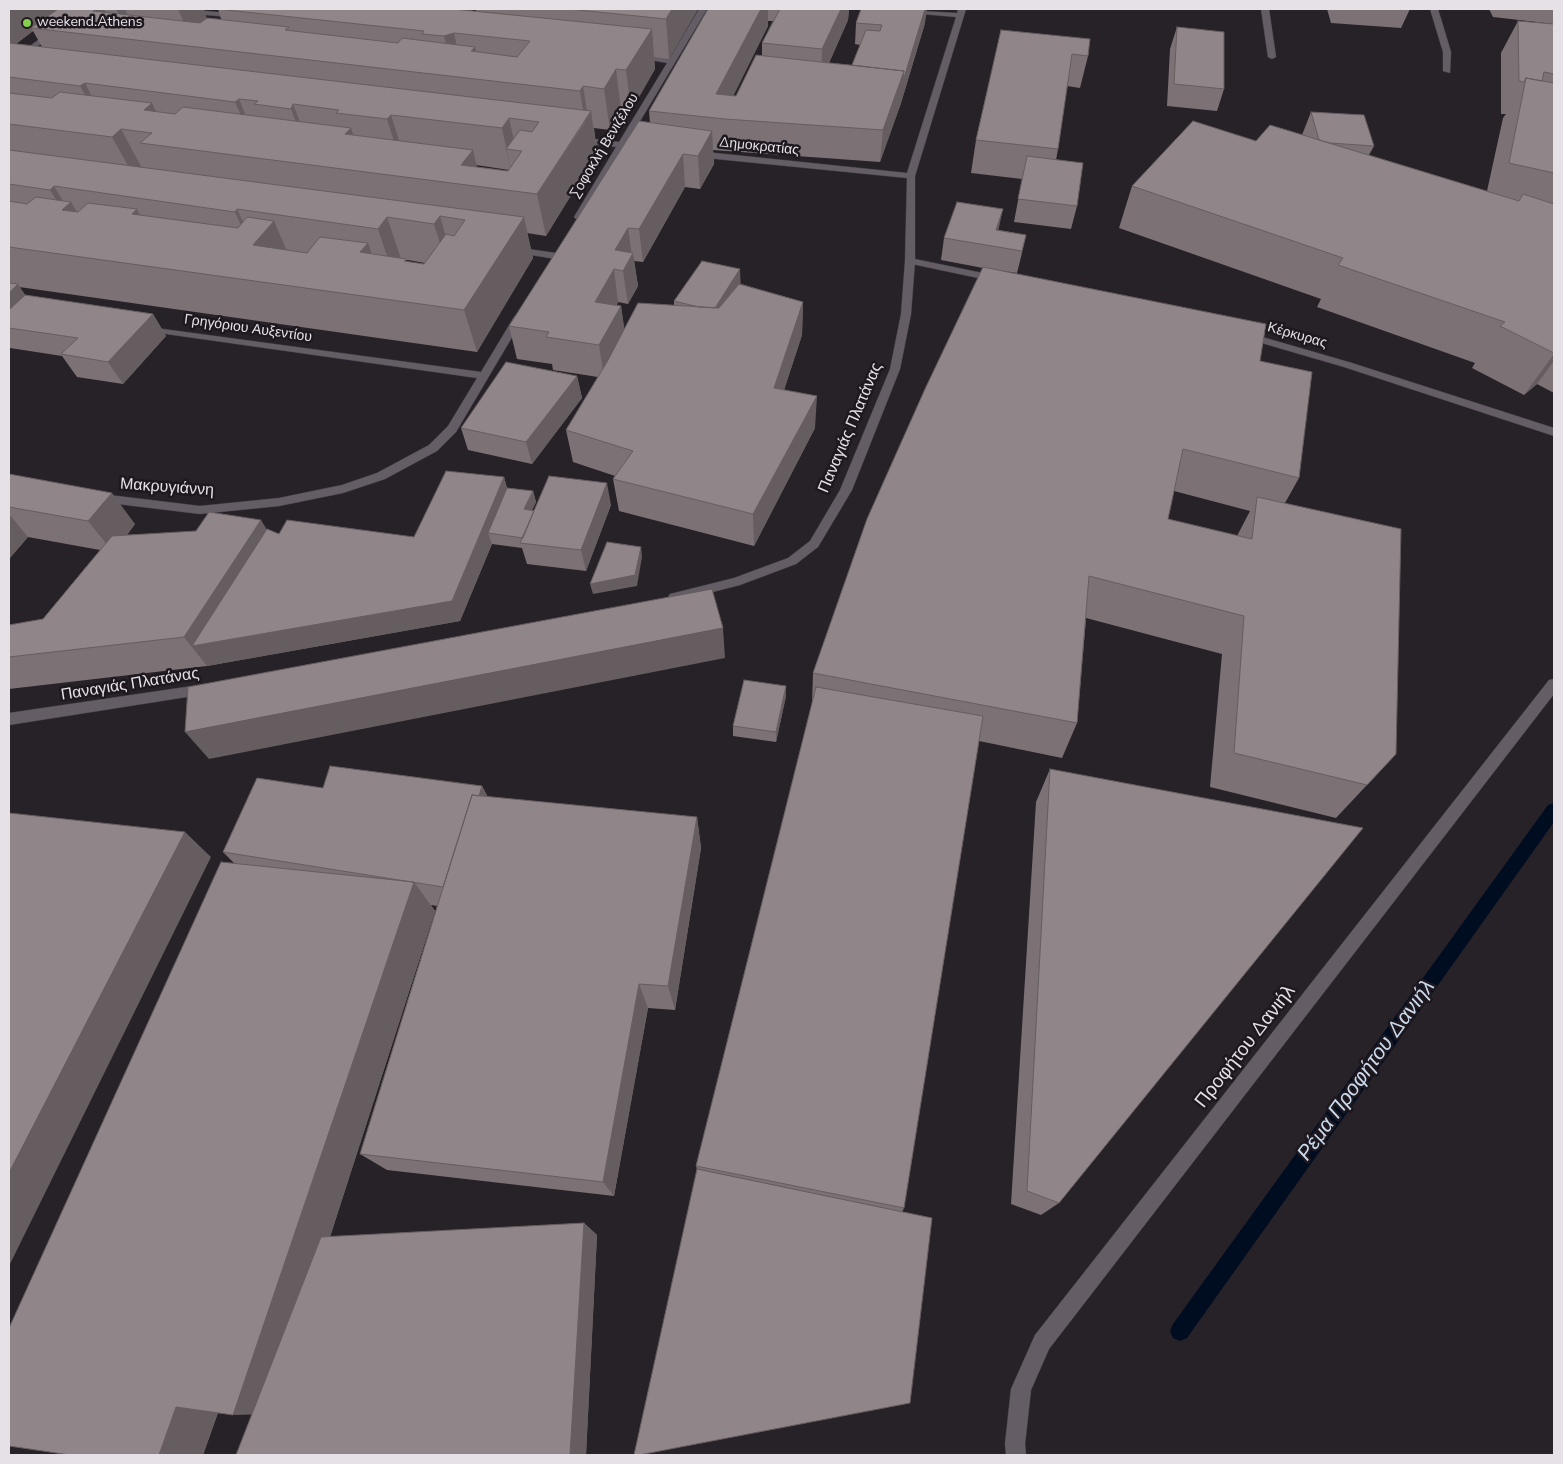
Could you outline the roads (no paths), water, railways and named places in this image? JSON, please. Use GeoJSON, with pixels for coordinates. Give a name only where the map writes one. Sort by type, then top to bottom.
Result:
{"type":"FeatureCollection","features":[{"type":"Feature","properties":{"kind":"street"},"geometry":{"type":"LineString","coordinates":[[9,65],[85,9]]}},
{"type":"Feature","properties":{"kind":"street"},"geometry":{"type":"LineString","coordinates":[[164,9],[252,18]]}},
{"type":"Feature","properties":{"kind":"street","name":"Σοφοκλή Βενιζέλου"},"geometry":{"type":"LineString","coordinates":[[576,222],[704,9]]}},
{"type":"Feature","properties":{"kind":"street"},"geometry":{"type":"LineString","coordinates":[[887,9],[962,12]]}},
{"type":"Feature","properties":{"kind":"street"},"geometry":{"type":"LineString","coordinates":[[1265,9],[1272,57]]}},
{"type":"Feature","properties":{"kind":"street"},"geometry":{"type":"LineString","coordinates":[[1434,9],[1447,52],[1447,71]]}},
{"type":"Feature","properties":{"kind":"street","name":"Παναγιάς Πλατάνας"},"geometry":{"type":"LineString","coordinates":[[658,601],[736,582],[769,571],[792,560],[814,544],[846,490],[894,369],[906,314],[910,261],[911,176],[962,12]]}},
{"type":"Feature","properties":{"kind":"street"},"geometry":{"type":"LineString","coordinates":[[623,56],[672,61]]}},
{"type":"Feature","properties":{"kind":"street"},"geometry":{"type":"LineString","coordinates":[[572,140],[641,148]]}},
{"type":"Feature","properties":{"kind":"street","name":"Δημοκρατίας"},"geometry":{"type":"LineString","coordinates":[[688,153],[911,176]]}},
{"type":"Feature","properties":{"kind":"street"},"geometry":{"type":"LineString","coordinates":[[507,249],[556,256]]}},
{"type":"Feature","properties":{"kind":"street"},"geometry":{"type":"LineString","coordinates":[[910,261],[1003,281]]}},
{"type":"Feature","properties":{"kind":"street"},"geometry":{"type":"LineString","coordinates":[[484,376],[525,307]]}},
{"type":"Feature","properties":{"kind":"street","name":"Γρηγόριου Αυξεντίου"},"geometry":{"type":"LineString","coordinates":[[138,327],[484,376]]}},
{"type":"Feature","properties":{"kind":"street","name":"Κέρκυρας"},"geometry":{"type":"LineString","coordinates":[[1238,334],[1348,365],[1554,432]]}},
{"type":"Feature","properties":{"kind":"street","name":"Μακρυγιάννη"},"geometry":{"type":"LineString","coordinates":[[93,497],[200,510],[279,502],[343,489],[381,476],[410,462],[432,448],[452,429],[484,376]]}},
{"type":"Feature","properties":{"kind":"street","name":"Προφήτου Δανιήλ"},"geometry":{"type":"LineString","coordinates":[[1016,1455],[1015,1444],[1021,1389],[1042,1342],[1554,684]]}},
{"type":"Feature","properties":{"kind":"street","name":"Παναγιάς Πλατάνας"},"geometry":{"type":"LineString","coordinates":[[9,719],[124,703],[218,687]]}},
{"type":"Feature","properties":{"kind":"waterway","name":"Ρέμα Προφήτου Δανιήλ"},"geometry":{"type":"LineString","coordinates":[[1180,1331],[1554,810]]}},
{"type":"Feature","properties":{"kind":"place","name":"weekend.Athens"},"geometry":{"type":"Point","coordinates":[27,23]}}]}
